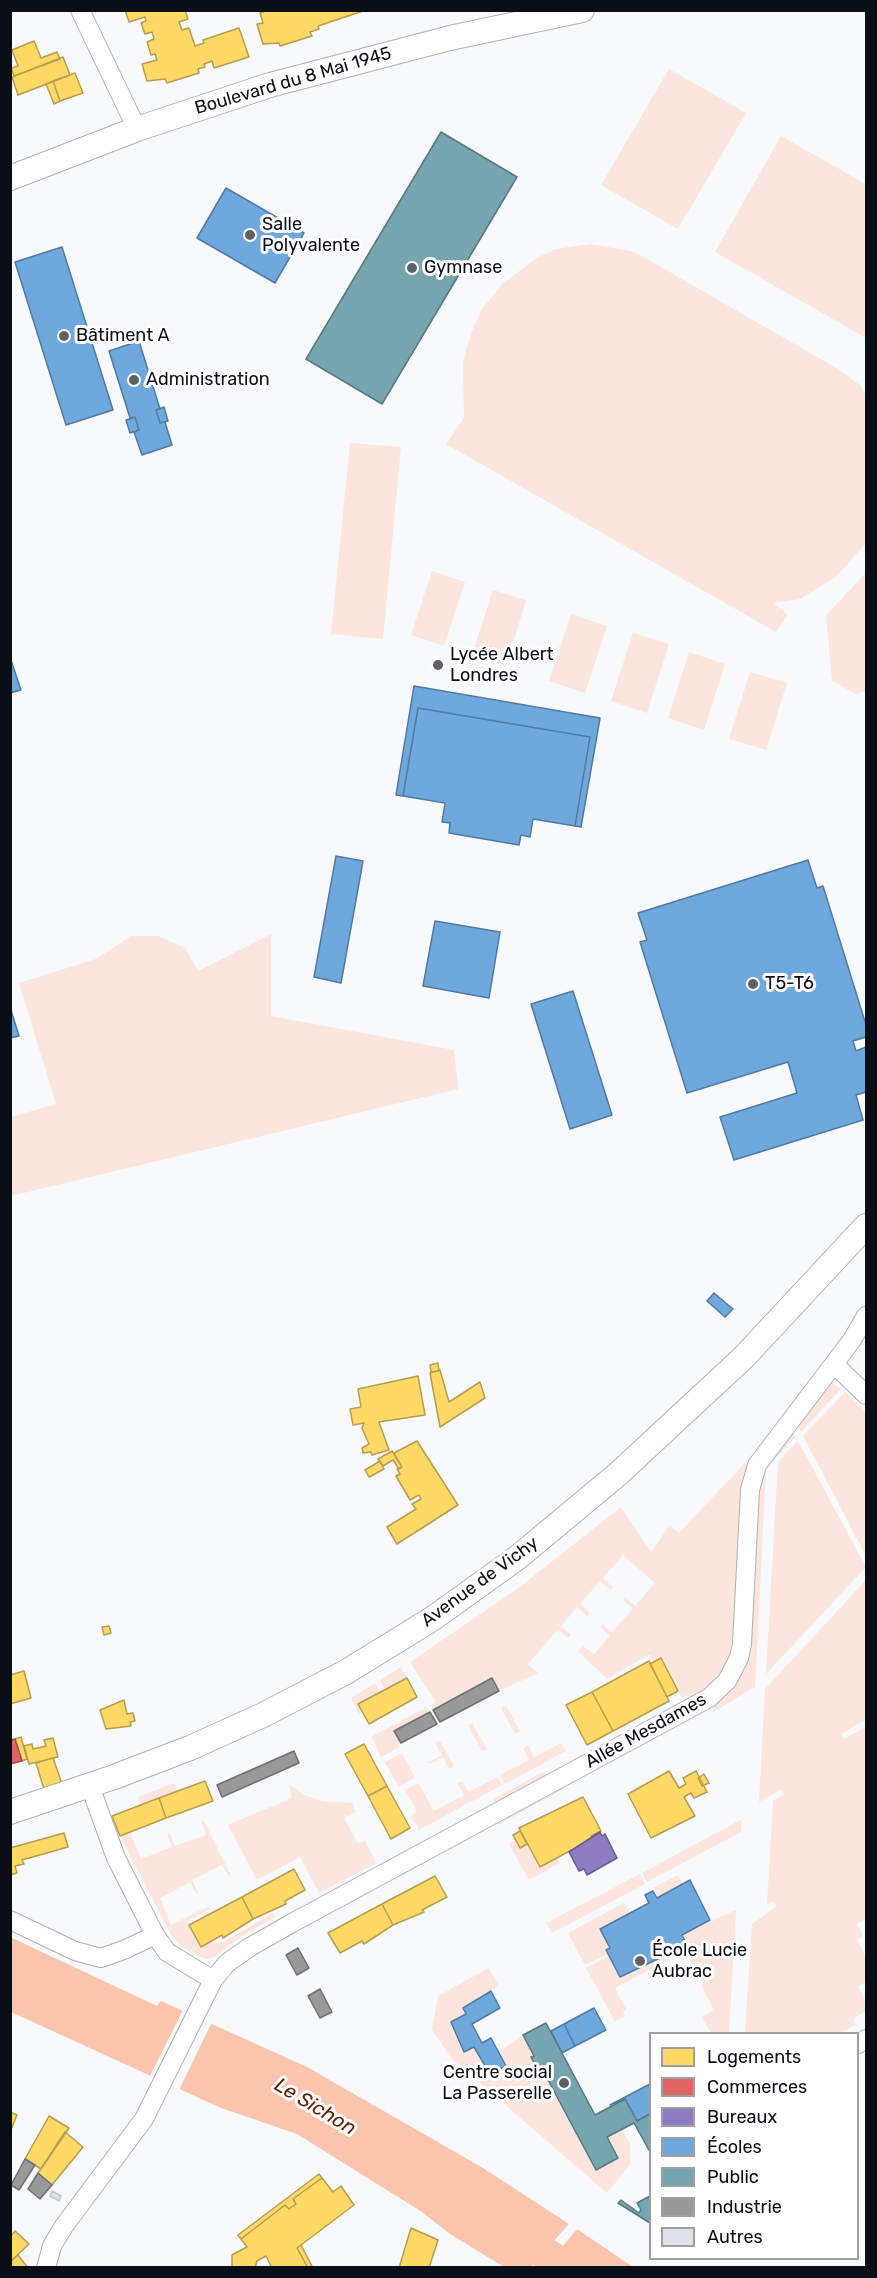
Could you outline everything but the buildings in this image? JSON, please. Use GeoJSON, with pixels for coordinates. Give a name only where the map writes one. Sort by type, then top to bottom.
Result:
{"type":"FeatureCollection","features":[{"type":"Feature","properties":{"kind":"main road","name":"Boulevard du 8 Mai 1945"},"geometry":{"type":"LineString","coordinates":[[10,178],[138,129],[304,76],[450,38],[582,10]]}},
{"type":"Feature","properties":{"kind":"main road","name":"Avenue de Vichy"},"geometry":{"type":"LineString","coordinates":[[10,1812],[90,1786],[190,1748],[263,1715],[346,1672],[432,1619],[517,1558],[618,1474],[744,1357],[867,1226]]}},
{"type":"Feature","properties":{"kind":"street"},"geometry":{"type":"LineString","coordinates":[[80,10],[138,129]]}},
{"type":"Feature","properties":{"kind":"street","name":"Allée Mesdames"},"geometry":{"type":"LineString","coordinates":[[46,2268],[52,2246],[64,2226],[144,2119],[213,1980],[227,1963],[250,1947],[718,1691],[735,1669],[741,1651],[750,1490],[757,1465],[834,1364],[867,1316]]}},
{"type":"Feature","properties":{"kind":"street"},"geometry":{"type":"LineString","coordinates":[[834,1364],[867,1395]]}},
{"type":"Feature","properties":{"kind":"street"},"geometry":{"type":"LineString","coordinates":[[90,1786],[116,1858],[155,1935],[167,1952],[213,1980]]}},
{"type":"Feature","properties":{"kind":"street"},"geometry":{"type":"LineString","coordinates":[[10,1920],[75,1951],[100,1958],[155,1935]]}},
{"type":"Feature","properties":{"kind":"shaded area"},"geometry":{"type":"Polygon","coordinates":[[[669,69],[746,113],[678,229],[601,185],[669,69]]]}},
{"type":"Feature","properties":{"kind":"shaded area"},"geometry":{"type":"Polygon","coordinates":[[[781,136],[866,184],[866,338],[715,252],[781,136]]]}},
{"type":"Feature","properties":{"kind":"shaded area"},"geometry":{"type":"Polygon","coordinates":[[[591,244],[635,252],[838,369],[861,386],[866,396],[866,543],[836,577],[800,599],[773,603],[788,615],[776,632],[446,444],[464,418],[463,363],[470,336],[482,309],[502,284],[537,258],[555,249],[591,244]]]}},
{"type":"Feature","properties":{"kind":"shaded area"},"geometry":{"type":"Polygon","coordinates":[[[350,443],[401,447],[383,639],[331,634],[350,443]]]}},
{"type":"Feature","properties":{"kind":"shaded area"},"geometry":{"type":"Polygon","coordinates":[[[432,571],[465,582],[444,646],[411,635],[432,571]]]}},
{"type":"Feature","properties":{"kind":"shaded area"},"geometry":{"type":"Polygon","coordinates":[[[866,573],[866,691],[856,694],[832,681],[826,615],[866,573]]]}},
{"type":"Feature","properties":{"kind":"shaded area"},"geometry":{"type":"Polygon","coordinates":[[[493,590],[526,600],[506,666],[472,655],[493,590]]]}},
{"type":"Feature","properties":{"kind":"shaded area"},"geometry":{"type":"Polygon","coordinates":[[[571,614],[607,626],[585,693],[549,681],[571,614]]]}},
{"type":"Feature","properties":{"kind":"shaded area"},"geometry":{"type":"Polygon","coordinates":[[[633,633],[669,644],[647,713],[611,701],[633,633]]]}},
{"type":"Feature","properties":{"kind":"shaded area"},"geometry":{"type":"Polygon","coordinates":[[[689,652],[725,664],[704,730],[668,718],[689,652]]]}},
{"type":"Feature","properties":{"kind":"shaded area"},"geometry":{"type":"Polygon","coordinates":[[[750,672],[787,683],[766,750],[729,739],[750,672]]]}},
{"type":"Feature","properties":{"kind":"shaded area"},"geometry":{"type":"Polygon","coordinates":[[[271,934],[271,1016],[454,1050],[458,1089],[11,1196],[11,1117],[56,1104],[19,983],[96,959],[131,936],[158,936],[185,948],[198,971],[271,934]]]}},
{"type":"Feature","properties":{"kind":"shaded area"},"geometry":{"type":"Polygon","coordinates":[[[831,1382],[841,1389],[801,1432],[797,1425],[831,1382]]]}},
{"type":"Feature","properties":{"kind":"shaded area"},"geometry":{"type":"Polygon","coordinates":[[[845,1392],[866,1412],[866,1556],[803,1436],[845,1392]]]}},
{"type":"Feature","properties":{"kind":"shaded area"},"geometry":{"type":"Polygon","coordinates":[[[792,1431],[795,1437],[766,1468],[755,1687],[712,1713],[714,1706],[737,1682],[748,1657],[759,1487],[764,1469],[792,1431]]]}},
{"type":"Feature","properties":{"kind":"shaded area"},"geometry":{"type":"Polygon","coordinates":[[[798,1441],[866,1567],[766,1674],[778,1462],[798,1441]]]}},
{"type":"Feature","properties":{"kind":"shaded area"},"geometry":{"type":"Polygon","coordinates":[[[745,1463],[747,1465],[741,1488],[732,1651],[721,1673],[706,1689],[689,1699],[687,1695],[682,1698],[661,1659],[654,1662],[650,1654],[607,1679],[578,1651],[583,1646],[594,1654],[610,1636],[600,1627],[602,1624],[612,1632],[633,1609],[623,1600],[625,1597],[635,1606],[655,1583],[623,1555],[603,1578],[613,1587],[610,1590],[600,1581],[580,1604],[590,1613],[587,1616],[577,1607],[561,1626],[571,1635],[568,1638],[558,1629],[528,1664],[538,1673],[499,1691],[492,1678],[433,1710],[431,1705],[436,1702],[410,1662],[517,1589],[621,1507],[651,1552],[670,1525],[679,1533],[745,1463]]]}},
{"type":"Feature","properties":{"kind":"shaded area"},"geometry":{"type":"Polygon","coordinates":[[[866,1580],[866,1720],[841,1734],[844,1739],[866,1727],[866,1919],[857,1924],[863,1936],[857,1940],[866,1957],[866,1982],[858,1986],[866,2003],[866,2011],[853,2019],[856,2025],[842,2032],[745,2032],[752,1924],[777,1906],[773,1901],[767,1905],[773,1801],[784,1794],[781,1789],[759,1802],[765,1689],[866,1580]]]}},
{"type":"Feature","properties":{"kind":"shaded area"},"geometry":{"type":"Polygon","coordinates":[[[401,1667],[407,1678],[385,1690],[380,1680],[401,1667]]]}},
{"type":"Feature","properties":{"kind":"shaded area"},"geometry":{"type":"Polygon","coordinates":[[[375,1683],[380,1692],[358,1704],[362,1712],[359,1714],[351,1698],[375,1683]]]}},
{"type":"Feature","properties":{"kind":"shaded area"},"geometry":{"type":"Polygon","coordinates":[[[506,1705],[520,1731],[515,1734],[501,1708],[506,1705]]]}},
{"type":"Feature","properties":{"kind":"shaded area"},"geometry":{"type":"Polygon","coordinates":[[[427,1707],[430,1712],[395,1731],[401,1743],[399,1747],[381,1757],[371,1737],[427,1707]]]}},
{"type":"Feature","properties":{"kind":"shaded area"},"geometry":{"type":"Polygon","coordinates":[[[472,1723],[487,1749],[482,1751],[468,1726],[472,1723]]]}},
{"type":"Feature","properties":{"kind":"shaded area"},"geometry":{"type":"Polygon","coordinates":[[[440,1741],[454,1766],[449,1769],[443,1757],[429,1764],[428,1762],[442,1755],[435,1743],[440,1741]]]}},
{"type":"Feature","properties":{"kind":"shaded area"},"geometry":{"type":"Polygon","coordinates":[[[561,1743],[566,1751],[505,1784],[500,1775],[529,1760],[523,1748],[528,1745],[534,1757],[561,1743]]]}},
{"type":"Feature","properties":{"kind":"shaded area"},"geometry":{"type":"Polygon","coordinates":[[[402,1753],[415,1778],[399,1787],[385,1762],[402,1753]]]}},
{"type":"Feature","properties":{"kind":"shaded area"},"geometry":{"type":"Polygon","coordinates":[[[543,1772],[546,1777],[496,1804],[493,1799],[543,1772]]]}},
{"type":"Feature","properties":{"kind":"shaded area"},"geometry":{"type":"Polygon","coordinates":[[[497,1777],[502,1785],[419,1830],[411,1816],[417,1812],[405,1790],[418,1783],[434,1811],[464,1795],[457,1783],[462,1781],[469,1792],[497,1777]]]}},
{"type":"Feature","properties":{"kind":"shaded area"},"geometry":{"type":"Polygon","coordinates":[[[174,1783],[177,1791],[141,1805],[138,1797],[174,1783]]]}},
{"type":"Feature","properties":{"kind":"shaded area"},"geometry":{"type":"Polygon","coordinates":[[[289,1784],[304,1795],[322,1801],[352,1803],[356,1811],[344,1818],[358,1844],[365,1841],[376,1863],[319,1893],[300,1857],[257,1880],[228,1825],[292,1798],[289,1784]]]}},
{"type":"Feature","properties":{"kind":"shaded area"},"geometry":{"type":"Polygon","coordinates":[[[561,1787],[562,1790],[498,1825],[497,1822],[561,1787]]]}},
{"type":"Feature","properties":{"kind":"shaded area"},"geometry":{"type":"Polygon","coordinates":[[[742,1819],[741,1832],[647,1882],[642,1873],[742,1819]]]}},
{"type":"Feature","properties":{"kind":"shaded area"},"geometry":{"type":"Polygon","coordinates":[[[204,1821],[231,1875],[229,1876],[222,1865],[192,1880],[198,1892],[196,1893],[190,1882],[160,1898],[171,1925],[209,1906],[210,1909],[187,1921],[201,1946],[211,1941],[213,1944],[221,1940],[223,1942],[273,1913],[275,1917],[239,1938],[215,1957],[205,1959],[187,1950],[171,1935],[120,1836],[130,1832],[141,1859],[172,1847],[167,1835],[170,1834],[175,1846],[206,1835],[201,1822],[204,1821]]]}},
{"type":"Feature","properties":{"kind":"shaded area"},"geometry":{"type":"Polygon","coordinates":[[[516,1840],[520,1847],[527,1844],[540,1867],[557,1858],[560,1863],[529,1880],[509,1844],[516,1840]]]}},
{"type":"Feature","properties":{"kind":"shaded area"},"geometry":{"type":"Polygon","coordinates":[[[640,1874],[645,1884],[552,1933],[546,1923],[640,1874]]]}},
{"type":"Feature","properties":{"kind":"shaded area"},"geometry":{"type":"Polygon","coordinates":[[[678,1875],[683,1884],[658,1897],[653,1888],[678,1875]]]}},
{"type":"Feature","properties":{"kind":"shaded area"},"geometry":{"type":"Polygon","coordinates":[[[624,1903],[630,1914],[610,1948],[606,1950],[608,1954],[585,1965],[568,1933],[624,1903]]]}},
{"type":"Feature","properties":{"kind":"shaded area"},"geometry":{"type":"Polygon","coordinates":[[[736,1910],[729,2032],[710,2032],[702,2017],[714,2010],[701,1985],[704,1982],[700,1972],[695,1972],[685,1951],[615,1988],[626,2009],[623,2012],[625,2017],[615,2022],[586,1968],[609,1956],[620,1977],[687,1945],[682,1935],[736,1910]]]}},
{"type":"Feature","properties":{"kind":"shaded area"},"geometry":{"type":"Polygon","coordinates":[[[489,1968],[499,1986],[478,1997],[466,2014],[451,2022],[464,2052],[474,2047],[491,2074],[506,2066],[499,2052],[523,2035],[534,2056],[531,2058],[536,2067],[540,2065],[596,2170],[618,2158],[607,2137],[622,2129],[630,2144],[630,2165],[607,2193],[451,2058],[432,2030],[438,1996],[489,1968]]]}},
{"type":"Feature","properties":{"kind":"water"},"geometry":{"type":"Polygon","coordinates":[[[10,1937],[157,2006],[161,2001],[307,2067],[483,2168],[569,2224],[531,2267],[504,2267],[450,2234],[422,2212],[297,2134],[221,2108],[11,2012],[10,1937]]]}},
{"type":"Feature","properties":{"kind":"water"},"geometry":{"type":"Polygon","coordinates":[[[577,2229],[633,2267],[544,2268],[577,2229]]]}},
{"type":"Feature","properties":{"kind":"pier"},"geometry":{"type":"Polygon","coordinates":[[[184,2008],[213,2020],[178,2092],[149,2078],[184,2008]]]}},
{"type":"Feature","properties":{"kind":"pier"},"geometry":{"type":"Polygon","coordinates":[[[569,2224],[572,2226],[535,2268],[531,2267],[569,2224]]]}},
{"type":"Feature","properties":{"kind":"pier"},"geometry":{"type":"Polygon","coordinates":[[[575,2228],[577,2229],[541,2268],[575,2228]]]}},
{"type":"Feature","properties":{"kind":"waterway","name":"Le Sichon"},"geometry":{"type":"LineString","coordinates":[[509,2230],[568,2268]]}},
{"type":"Feature","properties":{"kind":"place","name":"Salle Polyvalente"},"geometry":{"type":"Point","coordinates":[250,235]}},
{"type":"Feature","properties":{"kind":"place","name":"Gymnase"},"geometry":{"type":"Point","coordinates":[412,268]}},
{"type":"Feature","properties":{"kind":"place","name":"Bâtiment A"},"geometry":{"type":"Point","coordinates":[64,336]}},
{"type":"Feature","properties":{"kind":"place","name":"Administration"},"geometry":{"type":"Point","coordinates":[134,380]}},
{"type":"Feature","properties":{"kind":"place","name":"Lycée Albert Londres"},"geometry":{"type":"Point","coordinates":[438,665]}},
{"type":"Feature","properties":{"kind":"place","name":"T5-T6"},"geometry":{"type":"Point","coordinates":[753,984]}},
{"type":"Feature","properties":{"kind":"place","name":"École Lucie Aubrac"},"geometry":{"type":"Point","coordinates":[640,1961]}},
{"type":"Feature","properties":{"kind":"place","name":"Centre social La Passerelle"},"geometry":{"type":"Point","coordinates":[564,2083]}}]}
